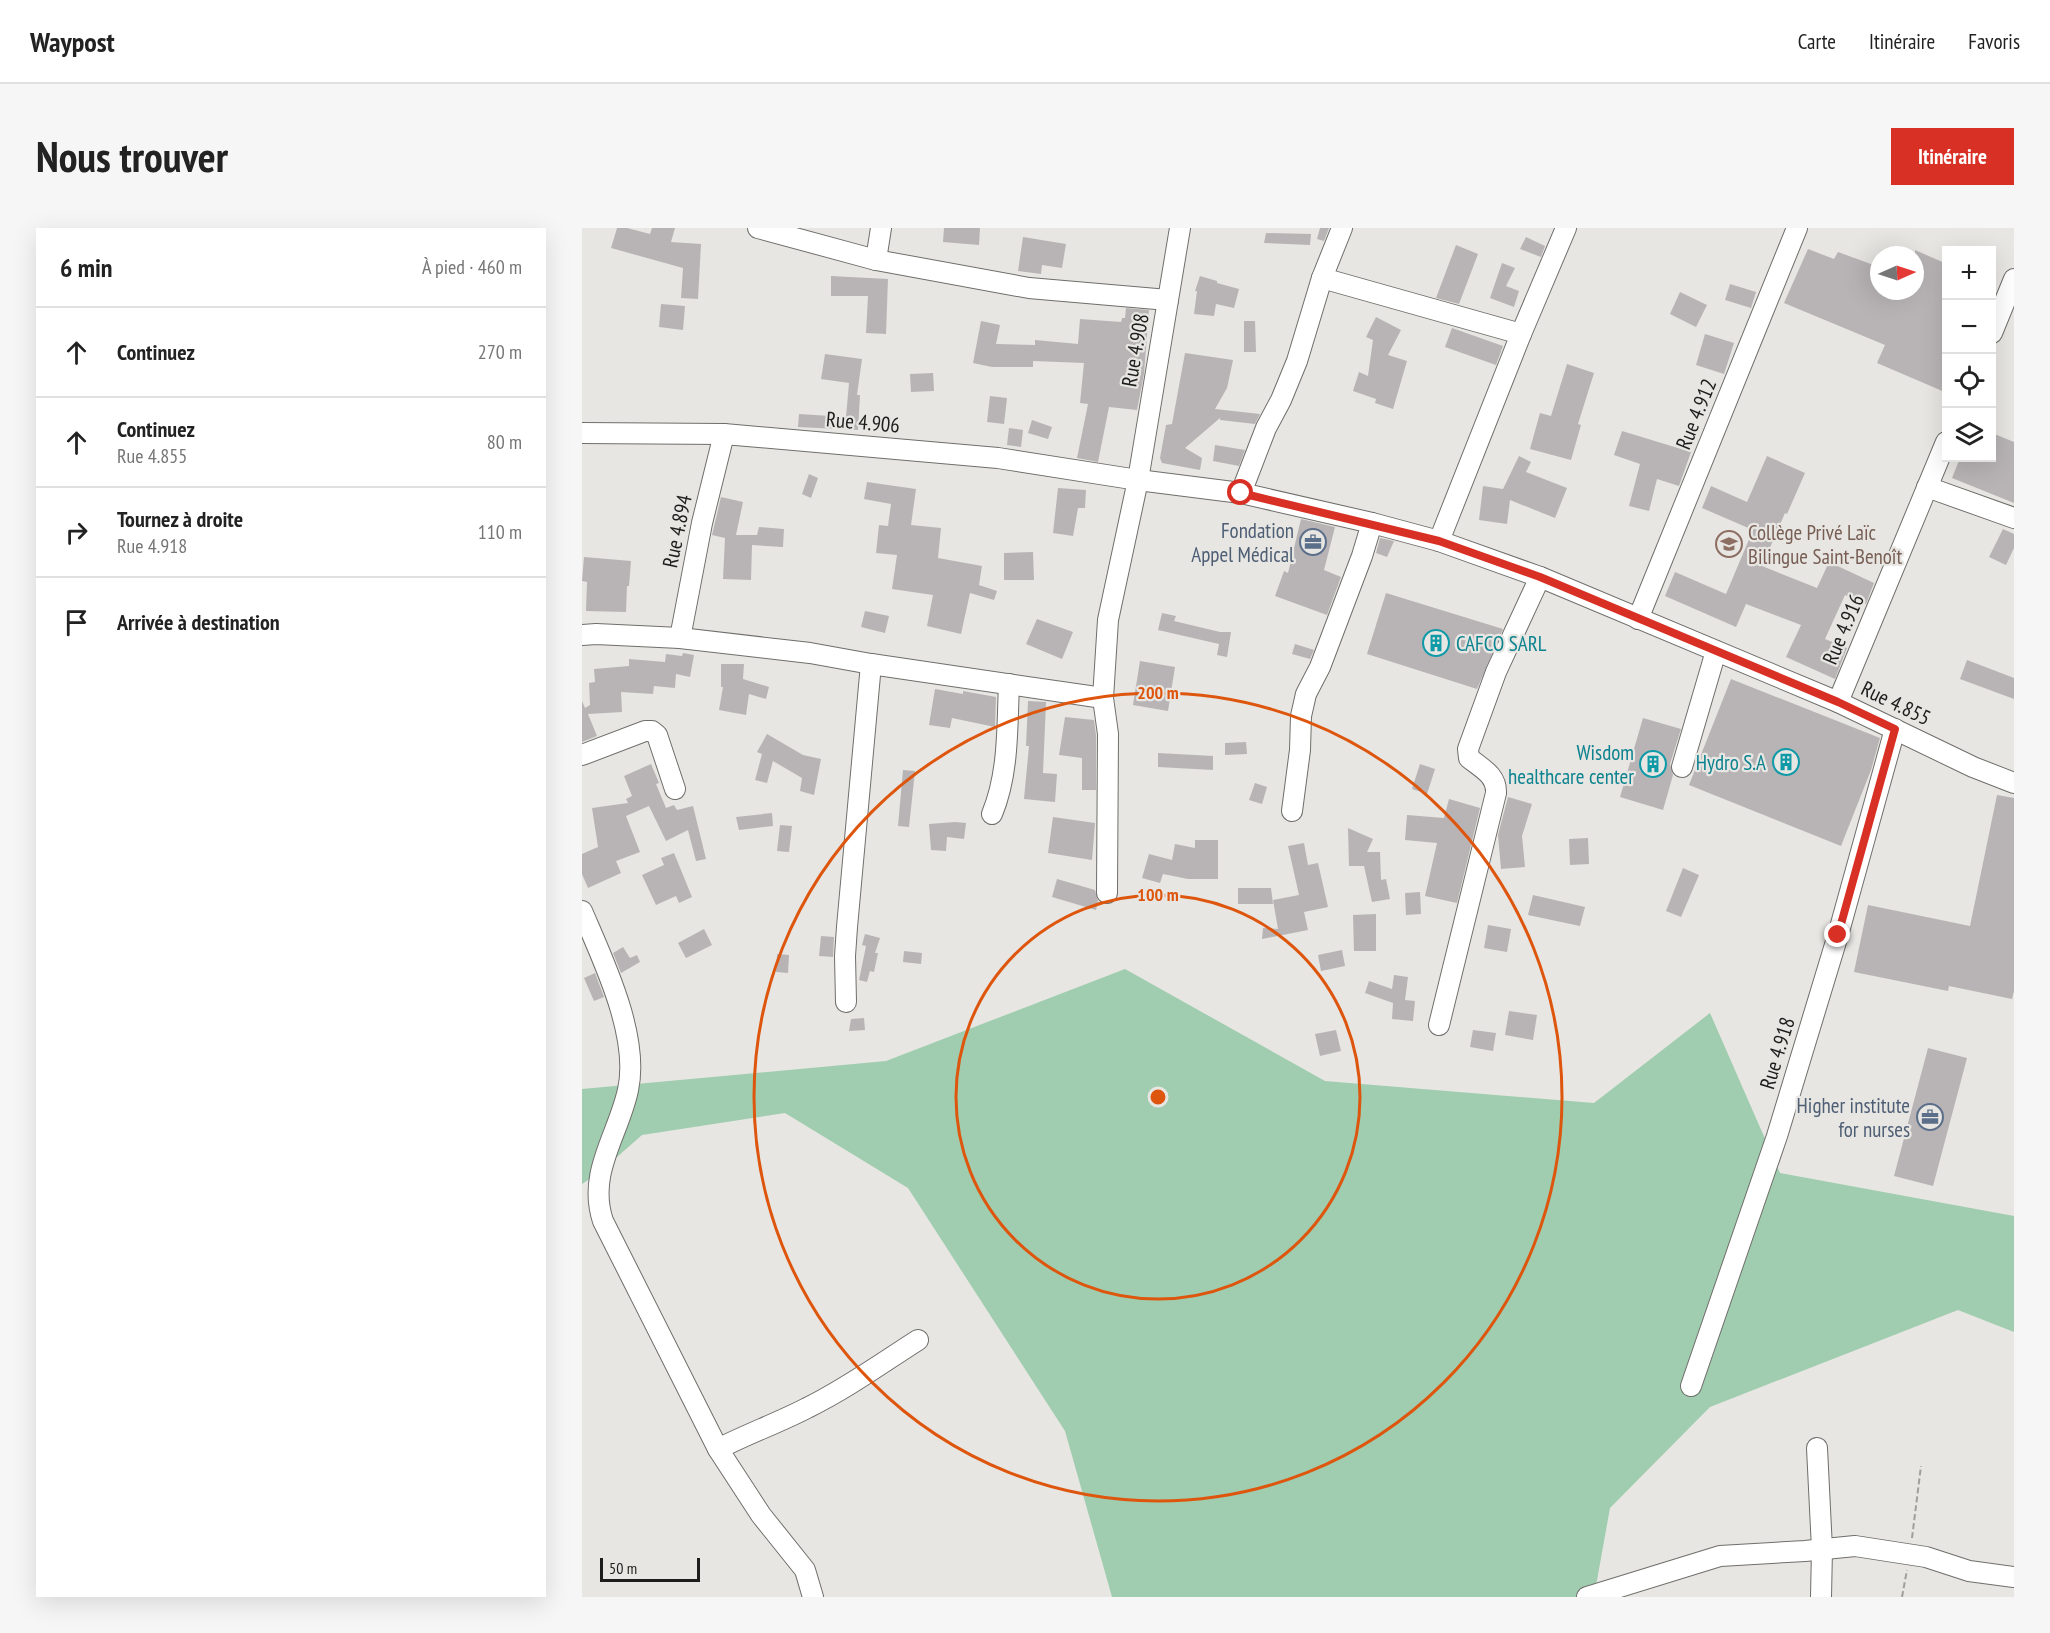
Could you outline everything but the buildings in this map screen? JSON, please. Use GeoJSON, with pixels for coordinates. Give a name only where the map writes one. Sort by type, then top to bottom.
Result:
{"type":"FeatureCollection","features":[{"type":"Feature","properties":{"kind":"street"},"geometry":{"type":"LineString","coordinates":[[758,228],[876,260],[1029,288],[1168,300]]}},
{"type":"Feature","properties":{"kind":"street"},"geometry":{"type":"LineString","coordinates":[[876,260],[881,228]]}},
{"type":"Feature","properties":{"kind":"street","name":"Rue 4.908"},"geometry":{"type":"LineString","coordinates":[[1107,893],[1108,734],[1103,698],[1107,620],[1138,480],[1180,228]]}},
{"type":"Feature","properties":{"kind":"street"},"geometry":{"type":"LineString","coordinates":[[1241,493],[1266,428],[1281,400],[1297,361],[1322,278],[1342,228]]}},
{"type":"Feature","properties":{"kind":"street"},"geometry":{"type":"LineString","coordinates":[[1439,541],[1521,334],[1566,228]]}},
{"type":"Feature","properties":{"kind":"street","name":"Rue 4.912"},"geometry":{"type":"LineString","coordinates":[[1638,619],[1797,228]]}},
{"type":"Feature","properties":{"kind":"street"},"geometry":{"type":"LineString","coordinates":[[1322,278],[1521,334]]}},
{"type":"Feature","properties":{"kind":"street"},"geometry":{"type":"LineString","coordinates":[[1996,323],[2014,279]]}},
{"type":"Feature","properties":{"kind":"street","name":"Rue 4.906"},"geometry":{"type":"LineString","coordinates":[[582,433],[724,434],[998,458],[1138,480],[1241,493],[1439,541]]}},
{"type":"Feature","properties":{"kind":"street","name":"Rue 4.894"},"geometry":{"type":"LineString","coordinates":[[680,638],[702,523],[724,434]]}},
{"type":"Feature","properties":{"kind":"street","name":"Rue 4.916"},"geometry":{"type":"LineString","coordinates":[[1838,702],[1942,453]]}},
{"type":"Feature","properties":{"kind":"street"},"geometry":{"type":"LineString","coordinates":[[1928,487],[2014,518]]}},
{"type":"Feature","properties":{"kind":"street"},"geometry":{"type":"LineString","coordinates":[[1292,811],[1300,750],[1301,716],[1306,694],[1320,667],[1362,556],[1371,523]]}},
{"type":"Feature","properties":{"kind":"street","name":"Rue 4.855"},"geometry":{"type":"LineString","coordinates":[[1439,541],[1540,577],[1756,667],[1838,702],[1973,767],[2014,783]]}},
{"type":"Feature","properties":{"kind":"street"},"geometry":{"type":"LineString","coordinates":[[1438,1025],[1497,784],[1493,777],[1469,758],[1468,749],[1496,672],[1540,577]]}},
{"type":"Feature","properties":{"kind":"street"},"geometry":{"type":"LineString","coordinates":[[582,635],[680,638],[810,653],[1103,698]]}},
{"type":"Feature","properties":{"kind":"street"},"geometry":{"type":"LineString","coordinates":[[1682,767],[1716,651]]}},
{"type":"Feature","properties":{"kind":"street"},"geometry":{"type":"LineString","coordinates":[[846,1002],[846,937],[871,664]]}},
{"type":"Feature","properties":{"kind":"street"},"geometry":{"type":"LineString","coordinates":[[992,814],[999,796],[1004,771],[1009,684]]}},
{"type":"Feature","properties":{"kind":"street","name":"Rue 4.918"},"geometry":{"type":"LineString","coordinates":[[1691,1386],[1778,1136],[1895,729]]}},
{"type":"Feature","properties":{"kind":"street"},"geometry":{"type":"LineString","coordinates":[[582,755],[652,731],[657,735],[675,789]]}},
{"type":"Feature","properties":{"kind":"street"},"geometry":{"type":"LineString","coordinates":[[582,911],[625,1024],[630,1064],[628,1089],[600,1172],[597,1189],[598,1206],[614,1244],[718,1449],[761,1515],[805,1570],[813,1597]]}},
{"type":"Feature","properties":{"kind":"street"},"geometry":{"type":"LineString","coordinates":[[718,1449],[807,1408],[862,1377],[918,1340]]}},
{"type":"Feature","properties":{"kind":"street"},"geometry":{"type":"LineString","coordinates":[[1817,1448],[1821,1597]]}},
{"type":"Feature","properties":{"kind":"street"},"geometry":{"type":"LineString","coordinates":[[1587,1597],[1720,1556],[1855,1546],[1926,1557],[1970,1571],[2014,1577]]}},
{"type":"Feature","properties":{"kind":"path"},"geometry":{"type":"LineString","coordinates":[[1902,1597],[1910,1555],[1921,1466]]}},
{"type":"Feature","properties":{"kind":"green space"},"geometry":{"type":"Polygon","coordinates":[[[1125,969],[1325,1081],[1594,1103],[1710,1013],[1780,1173],[2014,1216],[2014,1332],[1958,1310],[1710,1407],[1610,1508],[1594,1597],[1112,1597],[1065,1431],[908,1188],[785,1113],[642,1135],[600,1172],[582,1184],[582,1089],[886,1061],[1125,969]]]}},
{"type":"Feature","properties":{"kind":"place","name":"Fondation Appel Médical"},"geometry":{"type":"Point","coordinates":[1313,542]}},
{"type":"Feature","properties":{"kind":"place","name":"Collège Privé Laïc Bilingue Saint-Benoît"},"geometry":{"type":"Point","coordinates":[1729,544]}},
{"type":"Feature","properties":{"kind":"place","name":"CAFCO SARL"},"geometry":{"type":"Point","coordinates":[1436,643]}},
{"type":"Feature","properties":{"kind":"place","name":"Hydro S.A"},"geometry":{"type":"Point","coordinates":[1786,762]}},
{"type":"Feature","properties":{"kind":"place","name":"Wisdom healthcare center"},"geometry":{"type":"Point","coordinates":[1653,764]}},
{"type":"Feature","properties":{"kind":"place","name":"Higher institute for nurses"},"geometry":{"type":"Point","coordinates":[1930,1117]}},
{"type":"Feature","properties":{"kind":"route"},"geometry":{"type":"LineString","coordinates":[[1241,493],[1439,541],[1540,577],[1838,702],[1895,729],[1838,935]]}}]}
